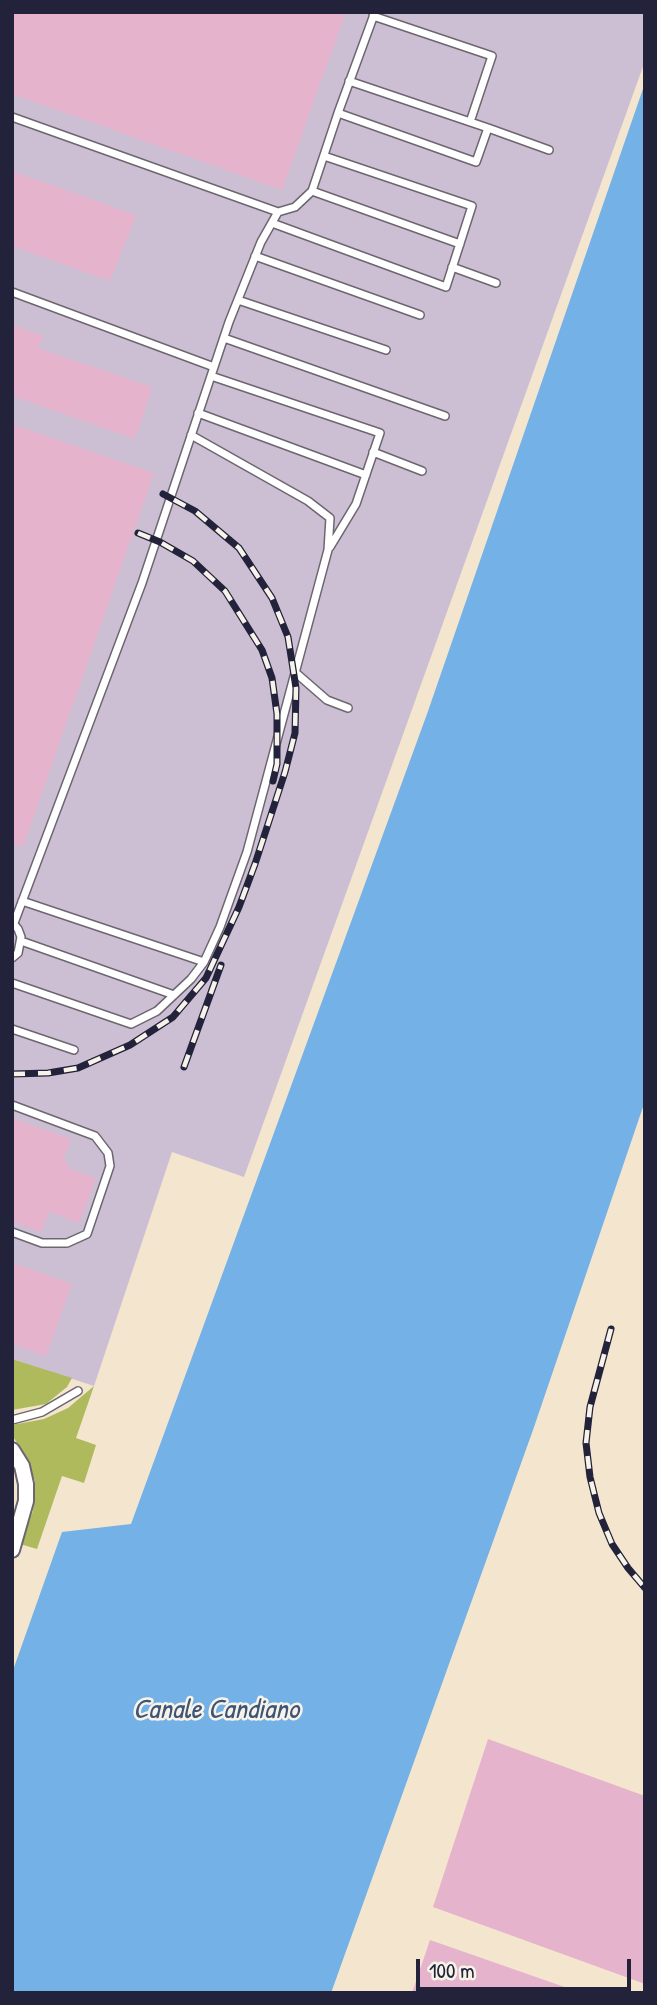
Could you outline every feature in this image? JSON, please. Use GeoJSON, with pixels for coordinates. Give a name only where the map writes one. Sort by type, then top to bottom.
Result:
{"type":"FeatureCollection","features":[{"type":"Feature","properties":{"kind":"street"},"geometry":{"type":"LineString","coordinates":[[12,1450],[22,1466],[26,1500],[12,1550]]}},
{"type":"Feature","properties":{"kind":"lane"},"geometry":{"type":"LineString","coordinates":[[12,117],[278,212],[295,207],[312,191],[374,14],[492,57],[470,122]]}},
{"type":"Feature","properties":{"kind":"lane"},"geometry":{"type":"LineString","coordinates":[[349,81],[549,149]]}},
{"type":"Feature","properties":{"kind":"lane"},"geometry":{"type":"LineString","coordinates":[[338,113],[475,162],[488,128]]}},
{"type":"Feature","properties":{"kind":"lane"},"geometry":{"type":"LineString","coordinates":[[272,223],[446,287],[472,206],[324,156]]}},
{"type":"Feature","properties":{"kind":"lane"},"geometry":{"type":"LineString","coordinates":[[312,191],[460,244]]}},
{"type":"Feature","properties":{"kind":"lane"},"geometry":{"type":"LineString","coordinates":[[12,958],[18,953],[21,941],[18,929],[13,923],[142,583],[238,300],[255,256],[278,212]]}},
{"type":"Feature","properties":{"kind":"lane"},"geometry":{"type":"LineString","coordinates":[[255,256],[420,315]]}},
{"type":"Feature","properties":{"kind":"lane"},"geometry":{"type":"LineString","coordinates":[[452,267],[496,283]]}},
{"type":"Feature","properties":{"kind":"lane"},"geometry":{"type":"LineString","coordinates":[[12,292],[214,367]]}},
{"type":"Feature","properties":{"kind":"lane"},"geometry":{"type":"LineString","coordinates":[[238,300],[386,351]]}},
{"type":"Feature","properties":{"kind":"lane"},"geometry":{"type":"LineString","coordinates":[[224,338],[445,416]]}},
{"type":"Feature","properties":{"kind":"lane"},"geometry":{"type":"LineString","coordinates":[[211,376],[380,433],[356,504],[328,550]]}},
{"type":"Feature","properties":{"kind":"lane"},"geometry":{"type":"LineString","coordinates":[[198,413],[366,475]]}},
{"type":"Feature","properties":{"kind":"lane"},"geometry":{"type":"LineString","coordinates":[[12,983],[131,1024],[157,1012],[191,979],[204,962],[220,927],[247,852],[328,550],[330,518],[308,501],[191,435]]}},
{"type":"Feature","properties":{"kind":"lane"},"geometry":{"type":"LineString","coordinates":[[373,452],[422,471]]}},
{"type":"Feature","properties":{"kind":"lane"},"geometry":{"type":"LineString","coordinates":[[296,673],[327,700],[348,708]]}},
{"type":"Feature","properties":{"kind":"lane"},"geometry":{"type":"LineString","coordinates":[[22,901],[204,962]]}},
{"type":"Feature","properties":{"kind":"lane"},"geometry":{"type":"LineString","coordinates":[[21,941],[174,995]]}},
{"type":"Feature","properties":{"kind":"lane"},"geometry":{"type":"LineString","coordinates":[[12,1029],[74,1051]]}},
{"type":"Feature","properties":{"kind":"lane"},"geometry":{"type":"LineString","coordinates":[[12,1105],[95,1136],[108,1153],[110,1166],[87,1234],[67,1243],[42,1243],[12,1232]]}},
{"type":"Feature","properties":{"kind":"lane"},"geometry":{"type":"LineString","coordinates":[[12,1420],[42,1412],[78,1391]]}},
{"type":"Feature","properties":{"kind":"shaded area"},"geometry":{"type":"Polygon","coordinates":[[[12,12],[645,12],[645,61],[244,1177],[172,1152],[94,1386],[12,1359],[12,12]]]}},
{"type":"Feature","properties":{"kind":"green space"},"geometry":{"type":"Polygon","coordinates":[[[12,1359],[72,1378],[67,1387],[46,1404],[12,1410],[12,1359]]]}},
{"type":"Feature","properties":{"kind":"green space"},"geometry":{"type":"Polygon","coordinates":[[[94,1386],[76,1438],[96,1445],[84,1483],[62,1476],[37,1549],[20,1544],[33,1511],[35,1481],[25,1456],[12,1435],[12,1425],[44,1419],[68,1408],[94,1386]]]}},
{"type":"Feature","properties":{"kind":"water","name":"Canale Candiano"},"geometry":{"type":"Polygon","coordinates":[[[645,83],[645,1101],[533,1430],[331,1993],[12,1993],[12,1673],[62,1532],[131,1524],[427,714],[645,83]]]}},
{"type":"Feature","properties":{"kind":"building"},"geometry":{"type":"Polygon","coordinates":[[[12,12],[346,12],[282,190],[12,94],[12,12]]]}},
{"type":"Feature","properties":{"kind":"building"},"geometry":{"type":"Polygon","coordinates":[[[12,171],[136,215],[110,281],[12,246],[12,171]]]}},
{"type":"Feature","properties":{"kind":"building"},"geometry":{"type":"Polygon","coordinates":[[[12,325],[43,336],[38,348],[152,387],[135,439],[12,396],[12,325]]]}},
{"type":"Feature","properties":{"kind":"building"},"geometry":{"type":"Polygon","coordinates":[[[12,424],[154,473],[23,847],[12,843],[12,424]]]}},
{"type":"Feature","properties":{"kind":"building"},"geometry":{"type":"Polygon","coordinates":[[[12,1118],[71,1139],[63,1161],[69,1163],[68,1168],[96,1178],[79,1223],[49,1212],[41,1232],[12,1221],[12,1118]]]}},
{"type":"Feature","properties":{"kind":"building"},"geometry":{"type":"Polygon","coordinates":[[[12,1263],[72,1284],[46,1356],[12,1344],[12,1263]]]}},
{"type":"Feature","properties":{"kind":"building"},"geometry":{"type":"Polygon","coordinates":[[[488,1739],[645,1796],[645,1984],[433,1907],[488,1739]]]}},
{"type":"Feature","properties":{"kind":"building"},"geometry":{"type":"Polygon","coordinates":[[[430,1940],[576,1991],[576,1993],[412,1993],[430,1940]]]}},
{"type":"Feature","properties":{"kind":"railway"},"geometry":{"type":"LineString","coordinates":[[12,1074],[48,1073],[78,1068],[130,1045],[173,1017],[206,978],[239,907],[285,772],[295,733],[296,688],[288,637],[272,598],[239,548],[195,511],[163,494]]}},
{"type":"Feature","properties":{"kind":"railway"},"geometry":{"type":"LineString","coordinates":[[138,533],[193,561],[225,591],[262,650],[272,678],[277,714],[277,764],[273,781]]}},
{"type":"Feature","properties":{"kind":"railway"},"geometry":{"type":"LineString","coordinates":[[184,1067],[221,965]]}},
{"type":"Feature","properties":{"kind":"railway"},"geometry":{"type":"LineString","coordinates":[[611,1329],[590,1407],[586,1443],[590,1477],[599,1513],[612,1544],[645,1588]]}}]}
